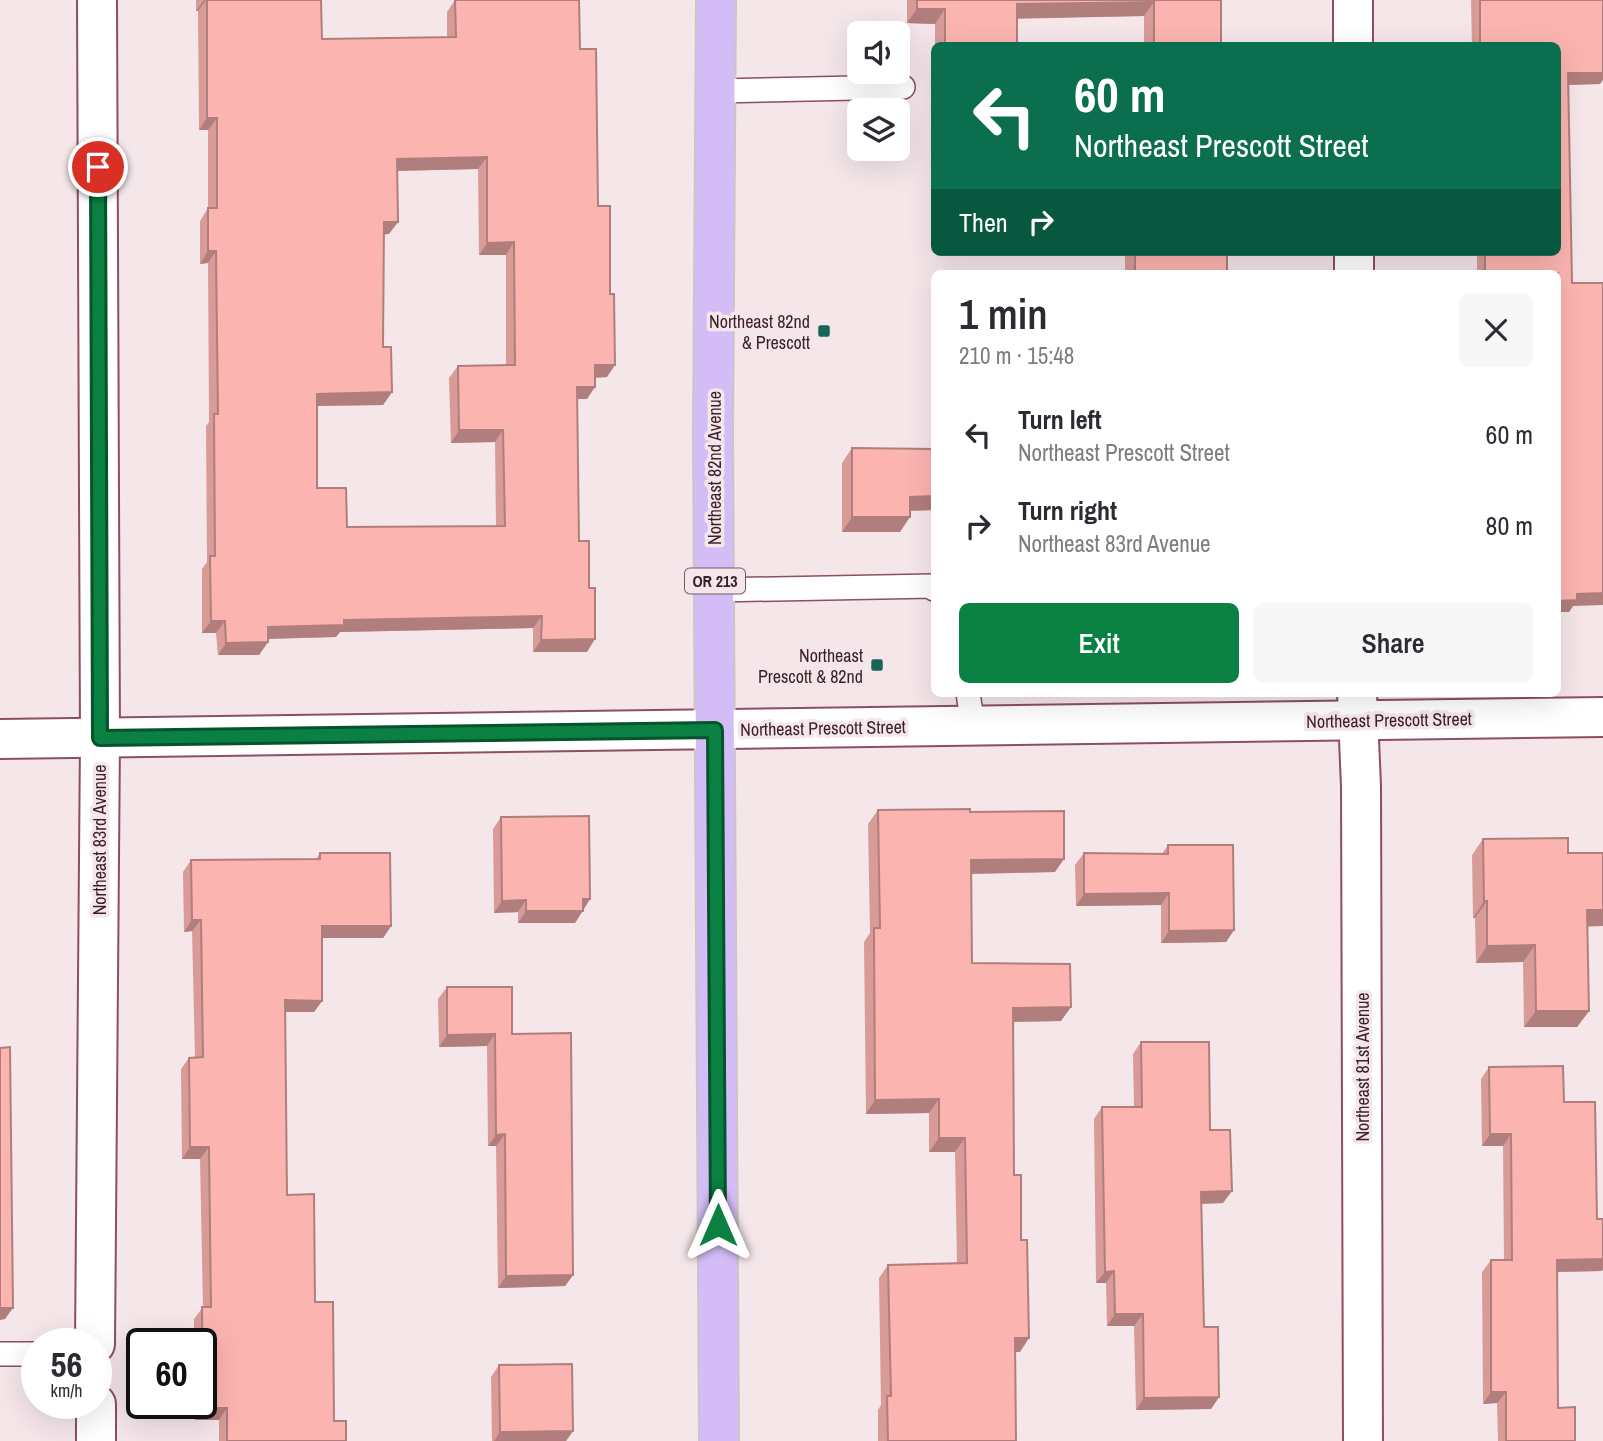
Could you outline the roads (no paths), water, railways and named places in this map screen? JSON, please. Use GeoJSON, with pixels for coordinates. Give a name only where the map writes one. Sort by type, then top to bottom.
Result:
{"type":"FeatureCollection","features":[{"type":"Feature","properties":{"kind":"main road","name":"Northeast 82nd Avenue"},"geometry":{"type":"LineString","coordinates":[[716,0],[713,433],[719,1441]]}},
{"type":"Feature","properties":{"kind":"street","name":"Northeast 83rd Avenue"},"geometry":{"type":"LineString","coordinates":[[96,1328],[100,738],[97,0]]}},
{"type":"Feature","properties":{"kind":"street"},"geometry":{"type":"LineString","coordinates":[[1353,0],[1353,42]]}},
{"type":"Feature","properties":{"kind":"street","name":"Northeast Prescott Street"},"geometry":{"type":"LineString","coordinates":[[0,739],[715,730],[970,710],[1357,707],[1603,717]]}},
{"type":"Feature","properties":{"kind":"street","name":"Northeast 81st Avenue"},"geometry":{"type":"LineString","coordinates":[[1357,707],[1361,800],[1363,1441]]}},
{"type":"Feature","properties":{"kind":"street"},"geometry":{"type":"LineString","coordinates":[[96,1419],[96,1441]]}},
{"type":"Feature","properties":{"kind":"lane"},"geometry":{"type":"LineString","coordinates":[[717,91],[903,87]]}},
{"type":"Feature","properties":{"kind":"lane"},"geometry":{"type":"LineString","coordinates":[[715,590],[931,586]]}},
{"type":"Feature","properties":{"kind":"lane"},"geometry":{"type":"LineString","coordinates":[[0,1354],[21,1354]]}},
{"type":"Feature","properties":{"kind":"place","name":"Northeast 82nd & Prescott"},"geometry":{"type":"Point","coordinates":[824,331]}},
{"type":"Feature","properties":{"kind":"place","name":"Northeast Prescott & 82nd"},"geometry":{"type":"Point","coordinates":[877,665]}}]}
